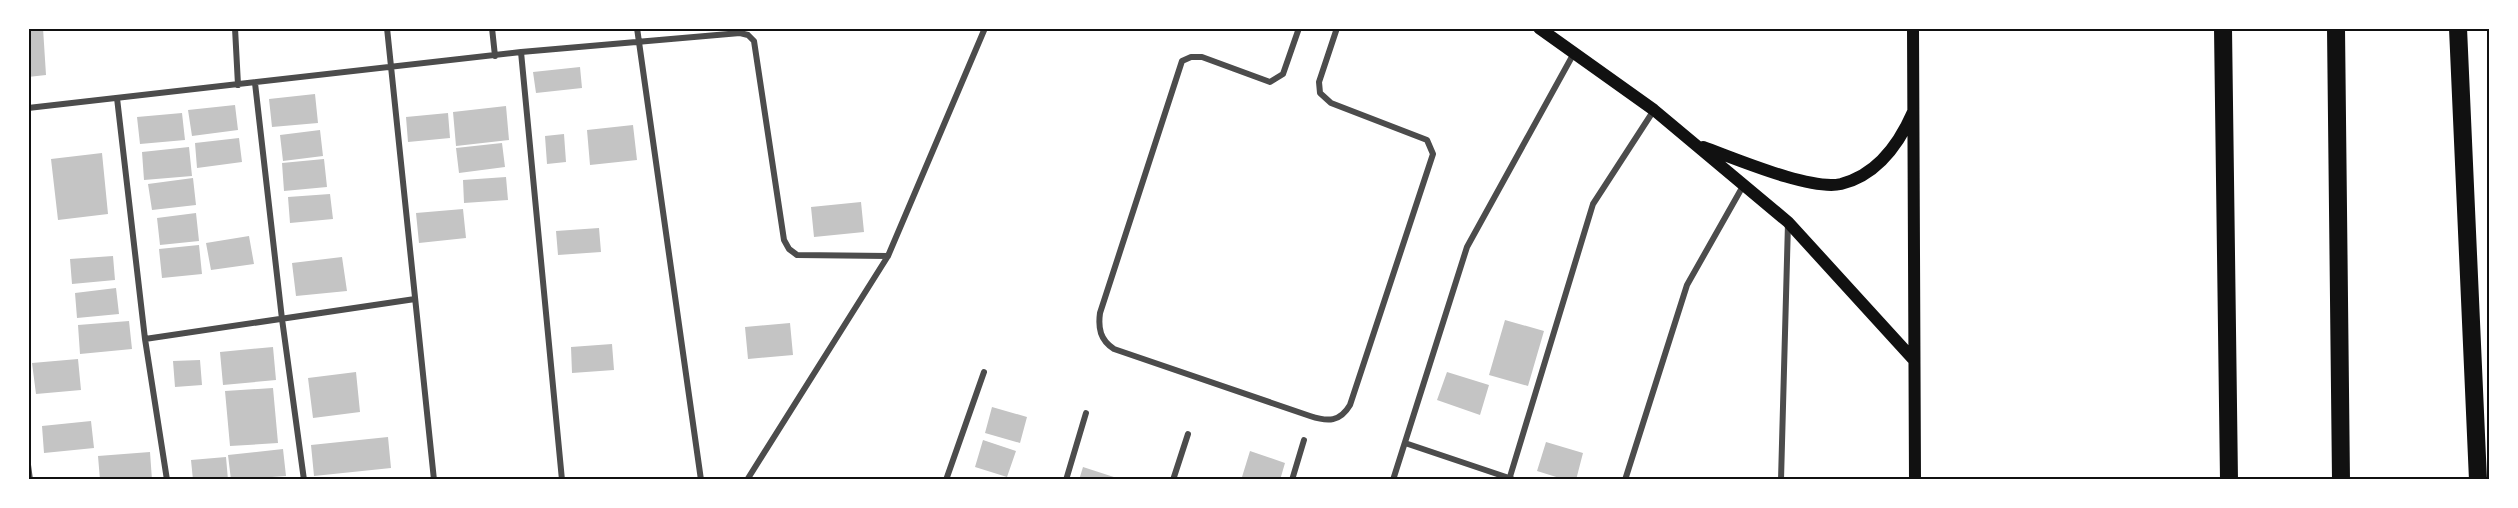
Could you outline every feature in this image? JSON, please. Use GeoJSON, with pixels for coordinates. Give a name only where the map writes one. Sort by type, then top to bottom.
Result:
{"type":"FeatureCollection","features":[{"type":"Feature","properties":{"kind":"highway"},"geometry":{"type":"LineString","coordinates":[[2223,28],[2229,480]]}},
{"type":"Feature","properties":{"kind":"highway"},"geometry":{"type":"LineString","coordinates":[[2336,28],[2341,480]]}},
{"type":"Feature","properties":{"kind":"highway"},"geometry":{"type":"LineString","coordinates":[[2458,28],[2478,480]]}},
{"type":"Feature","properties":{"kind":"main road"},"geometry":{"type":"LineString","coordinates":[[1539,28],[1654,110],[1788,222],[1913,359]]}},
{"type":"Feature","properties":{"kind":"main road"},"geometry":{"type":"LineString","coordinates":[[1914,28],[1915,480]]}},
{"type":"Feature","properties":{"kind":"main road"},"geometry":{"type":"LineString","coordinates":[[1694,144],[1772,172],[1820,183],[1839,184],[1856,178],[1884,159],[1901,139],[1915,108]]}},
{"type":"Feature","properties":{"kind":"street"},"geometry":{"type":"LineString","coordinates":[[235,28],[238,85]]}},
{"type":"Feature","properties":{"kind":"street"},"geometry":{"type":"LineString","coordinates":[[387,28],[434,480]]}},
{"type":"Feature","properties":{"kind":"street"},"geometry":{"type":"LineString","coordinates":[[492,28],[495,56]]}},
{"type":"Feature","properties":{"kind":"street"},"geometry":{"type":"LineString","coordinates":[[637,28],[701,480]]}},
{"type":"Feature","properties":{"kind":"street"},"geometry":{"type":"LineString","coordinates":[[747,480],[888,256],[985,28]]}},
{"type":"Feature","properties":{"kind":"street"},"geometry":{"type":"LineString","coordinates":[[1299,28],[1283,74],[1270,82],[1202,57],[1191,57],[1182,61],[1098,325],[1106,344],[1114,348],[1310,416],[1333,420],[1344,415],[1350,405],[1433,154],[1427,140],[1331,103],[1320,93],[1319,82],[1337,28]]}},
{"type":"Feature","properties":{"kind":"street"},"geometry":{"type":"LineString","coordinates":[[28,108],[520,52],[740,33],[748,35],[754,41],[784,240],[789,249],[797,255],[888,256]]}},
{"type":"Feature","properties":{"kind":"street"},"geometry":{"type":"LineString","coordinates":[[520,52],[562,480]]}},
{"type":"Feature","properties":{"kind":"street"},"geometry":{"type":"LineString","coordinates":[[1393,480],[1467,247],[1574,53]]}},
{"type":"Feature","properties":{"kind":"street"},"geometry":{"type":"LineString","coordinates":[[255,82],[282,319],[304,480]]}},
{"type":"Feature","properties":{"kind":"street"},"geometry":{"type":"LineString","coordinates":[[117,98],[144,339],[167,480]]}},
{"type":"Feature","properties":{"kind":"street"},"geometry":{"type":"LineString","coordinates":[[1405,443],[1510,479],[1593,204],[1654,110]]}},
{"type":"Feature","properties":{"kind":"street"},"geometry":{"type":"LineString","coordinates":[[1625,480],[1687,285],[1743,186]]}},
{"type":"Feature","properties":{"kind":"street"},"geometry":{"type":"LineString","coordinates":[[1781,480],[1788,222]]}},
{"type":"Feature","properties":{"kind":"street"},"geometry":{"type":"LineString","coordinates":[[144,339],[415,299]]}},
{"type":"Feature","properties":{"kind":"street"},"geometry":{"type":"LineString","coordinates":[[946,480],[984,372]]}},
{"type":"Feature","properties":{"kind":"street"},"geometry":{"type":"LineString","coordinates":[[1066,480],[1086,412]]}},
{"type":"Feature","properties":{"kind":"street"},"geometry":{"type":"LineString","coordinates":[[1173,480],[1188,434]]}},
{"type":"Feature","properties":{"kind":"street"},"geometry":{"type":"LineString","coordinates":[[1292,480],[1304,440]]}},
{"type":"Feature","properties":{"kind":"street"},"geometry":{"type":"LineString","coordinates":[[28,465],[30,480]]}},
{"type":"Feature","properties":{"kind":"building"},"geometry":{"type":"Polygon","coordinates":[[[28,28],[43,28],[46,75],[28,77],[28,28]]]}},
{"type":"Feature","properties":{"kind":"building"},"geometry":{"type":"Polygon","coordinates":[[[580,67],[582,88],[536,93],[533,72],[580,67]]]}},
{"type":"Feature","properties":{"kind":"building"},"geometry":{"type":"Polygon","coordinates":[[[315,94],[318,123],[272,127],[269,99],[315,94]]]}},
{"type":"Feature","properties":{"kind":"building"},"geometry":{"type":"Polygon","coordinates":[[[235,105],[238,130],[192,136],[188,110],[235,105]]]}},
{"type":"Feature","properties":{"kind":"building"},"geometry":{"type":"Polygon","coordinates":[[[506,106],[509,140],[456,146],[453,112],[506,106]]]}},
{"type":"Feature","properties":{"kind":"building"},"geometry":{"type":"Polygon","coordinates":[[[182,113],[185,140],[140,144],[137,117],[182,113]]]}},
{"type":"Feature","properties":{"kind":"building"},"geometry":{"type":"Polygon","coordinates":[[[448,113],[450,138],[408,142],[406,117],[448,113]]]}},
{"type":"Feature","properties":{"kind":"building"},"geometry":{"type":"Polygon","coordinates":[[[633,125],[637,160],[590,165],[587,130],[633,125]]]}},
{"type":"Feature","properties":{"kind":"building"},"geometry":{"type":"Polygon","coordinates":[[[320,130],[323,156],[283,161],[280,135],[320,130]]]}},
{"type":"Feature","properties":{"kind":"building"},"geometry":{"type":"Polygon","coordinates":[[[564,134],[566,162],[547,164],[545,136],[564,134]]]}},
{"type":"Feature","properties":{"kind":"building"},"geometry":{"type":"Polygon","coordinates":[[[239,138],[242,162],[197,168],[195,143],[239,138]]]}},
{"type":"Feature","properties":{"kind":"building"},"geometry":{"type":"Polygon","coordinates":[[[502,143],[505,167],[459,173],[456,148],[502,143]]]}},
{"type":"Feature","properties":{"kind":"building"},"geometry":{"type":"Polygon","coordinates":[[[189,147],[192,176],[144,180],[142,152],[189,147]]]}},
{"type":"Feature","properties":{"kind":"building"},"geometry":{"type":"Polygon","coordinates":[[[102,153],[108,214],[58,220],[51,159],[102,153]]]}},
{"type":"Feature","properties":{"kind":"building"},"geometry":{"type":"Polygon","coordinates":[[[324,159],[327,187],[284,191],[282,163],[324,159]]]}},
{"type":"Feature","properties":{"kind":"building"},"geometry":{"type":"Polygon","coordinates":[[[506,177],[508,200],[464,203],[463,180],[506,177]]]}},
{"type":"Feature","properties":{"kind":"building"},"geometry":{"type":"Polygon","coordinates":[[[193,178],[196,205],[152,210],[148,184],[193,178]]]}},
{"type":"Feature","properties":{"kind":"building"},"geometry":{"type":"Polygon","coordinates":[[[330,194],[333,219],[290,223],[288,197],[330,194]]]}},
{"type":"Feature","properties":{"kind":"building"},"geometry":{"type":"Polygon","coordinates":[[[861,202],[864,232],[814,237],[811,207],[861,202]]]}},
{"type":"Feature","properties":{"kind":"building"},"geometry":{"type":"Polygon","coordinates":[[[463,209],[466,238],[419,243],[416,213],[463,209]]]}},
{"type":"Feature","properties":{"kind":"building"},"geometry":{"type":"Polygon","coordinates":[[[196,213],[199,241],[160,245],[157,218],[196,213]]]}},
{"type":"Feature","properties":{"kind":"building"},"geometry":{"type":"Polygon","coordinates":[[[599,228],[601,252],[558,255],[556,231],[599,228]]]}},
{"type":"Feature","properties":{"kind":"building"},"geometry":{"type":"Polygon","coordinates":[[[249,236],[254,264],[211,270],[206,243],[249,236]]]}},
{"type":"Feature","properties":{"kind":"building"},"geometry":{"type":"Polygon","coordinates":[[[199,245],[202,274],[162,278],[159,249],[199,245]]]}},
{"type":"Feature","properties":{"kind":"building"},"geometry":{"type":"Polygon","coordinates":[[[113,256],[115,280],[72,284],[70,259],[113,256]]]}},
{"type":"Feature","properties":{"kind":"building"},"geometry":{"type":"Polygon","coordinates":[[[342,257],[347,291],[296,296],[292,263],[342,257]]]}},
{"type":"Feature","properties":{"kind":"building"},"geometry":{"type":"Polygon","coordinates":[[[116,288],[119,314],[77,318],[75,293],[116,288]]]}},
{"type":"Feature","properties":{"kind":"building"},"geometry":{"type":"Polygon","coordinates":[[[1505,320],[1544,331],[1528,386],[1489,375],[1505,320]]]}},
{"type":"Feature","properties":{"kind":"building"},"geometry":{"type":"Polygon","coordinates":[[[129,321],[132,349],[80,354],[78,325],[129,321]]]}},
{"type":"Feature","properties":{"kind":"building"},"geometry":{"type":"Polygon","coordinates":[[[790,323],[793,355],[748,359],[745,327],[790,323]]]}},
{"type":"Feature","properties":{"kind":"building"},"geometry":{"type":"Polygon","coordinates":[[[612,344],[614,370],[572,373],[571,347],[612,344]]]}},
{"type":"Feature","properties":{"kind":"building"},"geometry":{"type":"Polygon","coordinates":[[[273,347],[276,380],[223,385],[220,352],[273,347]]]}},
{"type":"Feature","properties":{"kind":"building"},"geometry":{"type":"Polygon","coordinates":[[[78,359],[81,390],[36,394],[32,363],[78,359]]]}},
{"type":"Feature","properties":{"kind":"building"},"geometry":{"type":"Polygon","coordinates":[[[200,360],[202,385],[175,387],[173,361],[200,360]]]}},
{"type":"Feature","properties":{"kind":"building"},"geometry":{"type":"Polygon","coordinates":[[[356,372],[360,412],[313,418],[308,378],[356,372]]]}},
{"type":"Feature","properties":{"kind":"building"},"geometry":{"type":"Polygon","coordinates":[[[1447,372],[1489,385],[1480,415],[1437,400],[1447,372]]]}},
{"type":"Feature","properties":{"kind":"building"},"geometry":{"type":"Polygon","coordinates":[[[273,388],[278,443],[230,446],[225,391],[273,388]]]}},
{"type":"Feature","properties":{"kind":"building"},"geometry":{"type":"Polygon","coordinates":[[[992,407],[1027,417],[1020,443],[985,433],[992,407]]]}},
{"type":"Feature","properties":{"kind":"building"},"geometry":{"type":"Polygon","coordinates":[[[91,421],[94,448],[44,453],[42,426],[91,421]]]}},
{"type":"Feature","properties":{"kind":"building"},"geometry":{"type":"Polygon","coordinates":[[[388,437],[391,468],[314,476],[311,445],[388,437]]]}},
{"type":"Feature","properties":{"kind":"building"},"geometry":{"type":"Polygon","coordinates":[[[983,440],[1016,451],[1007,477],[975,467],[983,440]]]}},
{"type":"Feature","properties":{"kind":"building"},"geometry":{"type":"Polygon","coordinates":[[[1546,442],[1583,453],[1576,480],[1566,480],[1537,471],[1546,442]]]}},
{"type":"Feature","properties":{"kind":"building"},"geometry":{"type":"Polygon","coordinates":[[[283,449],[286,476],[231,480],[228,455],[283,449]]]}},
{"type":"Feature","properties":{"kind":"building"},"geometry":{"type":"Polygon","coordinates":[[[1250,451],[1285,463],[1280,480],[1250,480],[1242,477],[1250,451]]]}},
{"type":"Feature","properties":{"kind":"building"},"geometry":{"type":"Polygon","coordinates":[[[150,452],[152,480],[100,480],[98,456],[150,452]]]}},
{"type":"Feature","properties":{"kind":"building"},"geometry":{"type":"Polygon","coordinates":[[[226,457],[228,480],[193,480],[191,460],[226,457]]]}},
{"type":"Feature","properties":{"kind":"building"},"geometry":{"type":"Polygon","coordinates":[[[1083,467],[1120,479],[1079,480],[1083,467]]]}}]}
